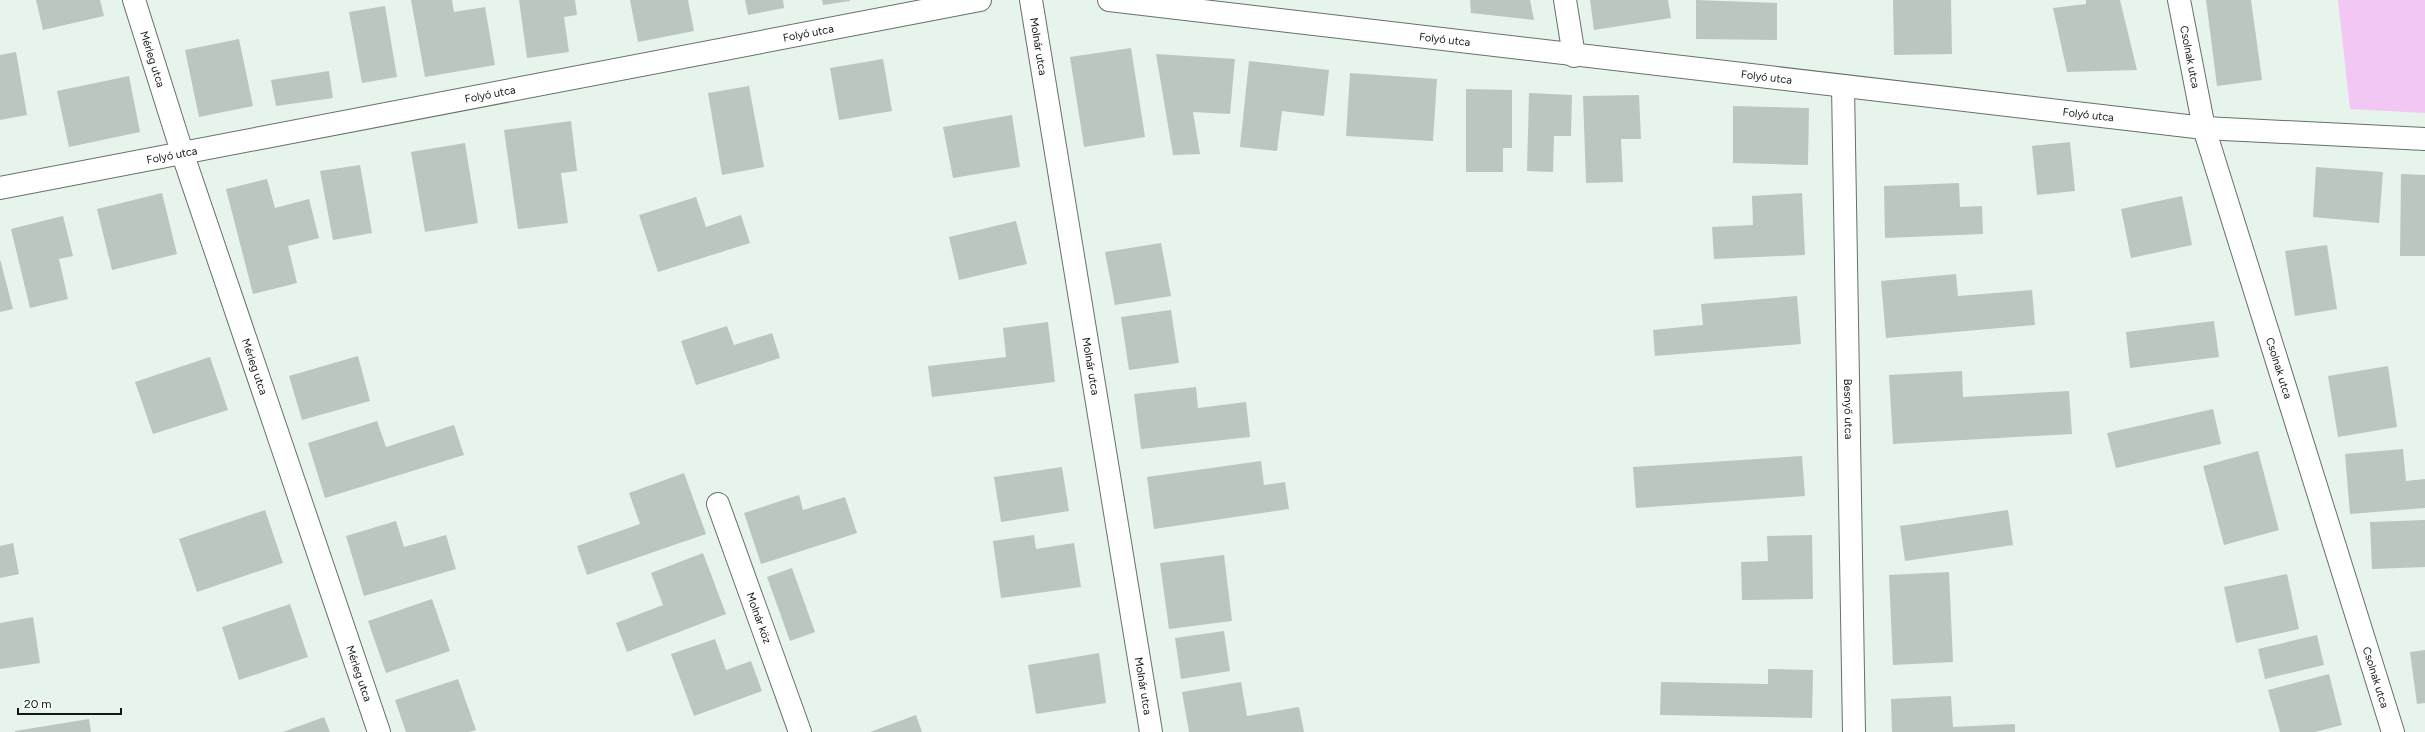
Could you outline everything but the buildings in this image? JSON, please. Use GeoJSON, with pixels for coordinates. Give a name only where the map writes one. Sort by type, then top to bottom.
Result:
{"type":"FeatureCollection","features":[{"type":"Feature","properties":{"kind":"street","name":"Mérleg utca"},"geometry":{"type":"LineString","coordinates":[[134,0],[182,152],[379,732]]}},
{"type":"Feature","properties":{"kind":"street","name":"Folyó utca"},"geometry":{"type":"LineString","coordinates":[[0,188],[980,0]]}},
{"type":"Feature","properties":{"kind":"street","name":"Molnár utca"},"geometry":{"type":"LineString","coordinates":[[1031,0],[1150,732]]}},
{"type":"Feature","properties":{"kind":"street","name":"Folyó utca"},"geometry":{"type":"LineString","coordinates":[[1109,0],[1574,56],[2204,128],[2425,139]]}},
{"type":"Feature","properties":{"kind":"street"},"geometry":{"type":"LineString","coordinates":[[1565,0],[1574,56]]}},
{"type":"Feature","properties":{"kind":"street","name":"Csolnak utca"},"geometry":{"type":"LineString","coordinates":[[2178,0],[2204,128],[2393,732]]}},
{"type":"Feature","properties":{"kind":"street","name":"Besnyő utca"},"geometry":{"type":"LineString","coordinates":[[1843,86],[1854,732]]}},
{"type":"Feature","properties":{"kind":"street","name":"Molnár köz"},"geometry":{"type":"LineString","coordinates":[[718,504],[800,732]]}},
{"type":"Feature","properties":{"kind":"shaded area"},"geometry":{"type":"Polygon","coordinates":[[[2338,0],[2425,0],[2425,113],[2350,109],[2338,0]]]}}]}
